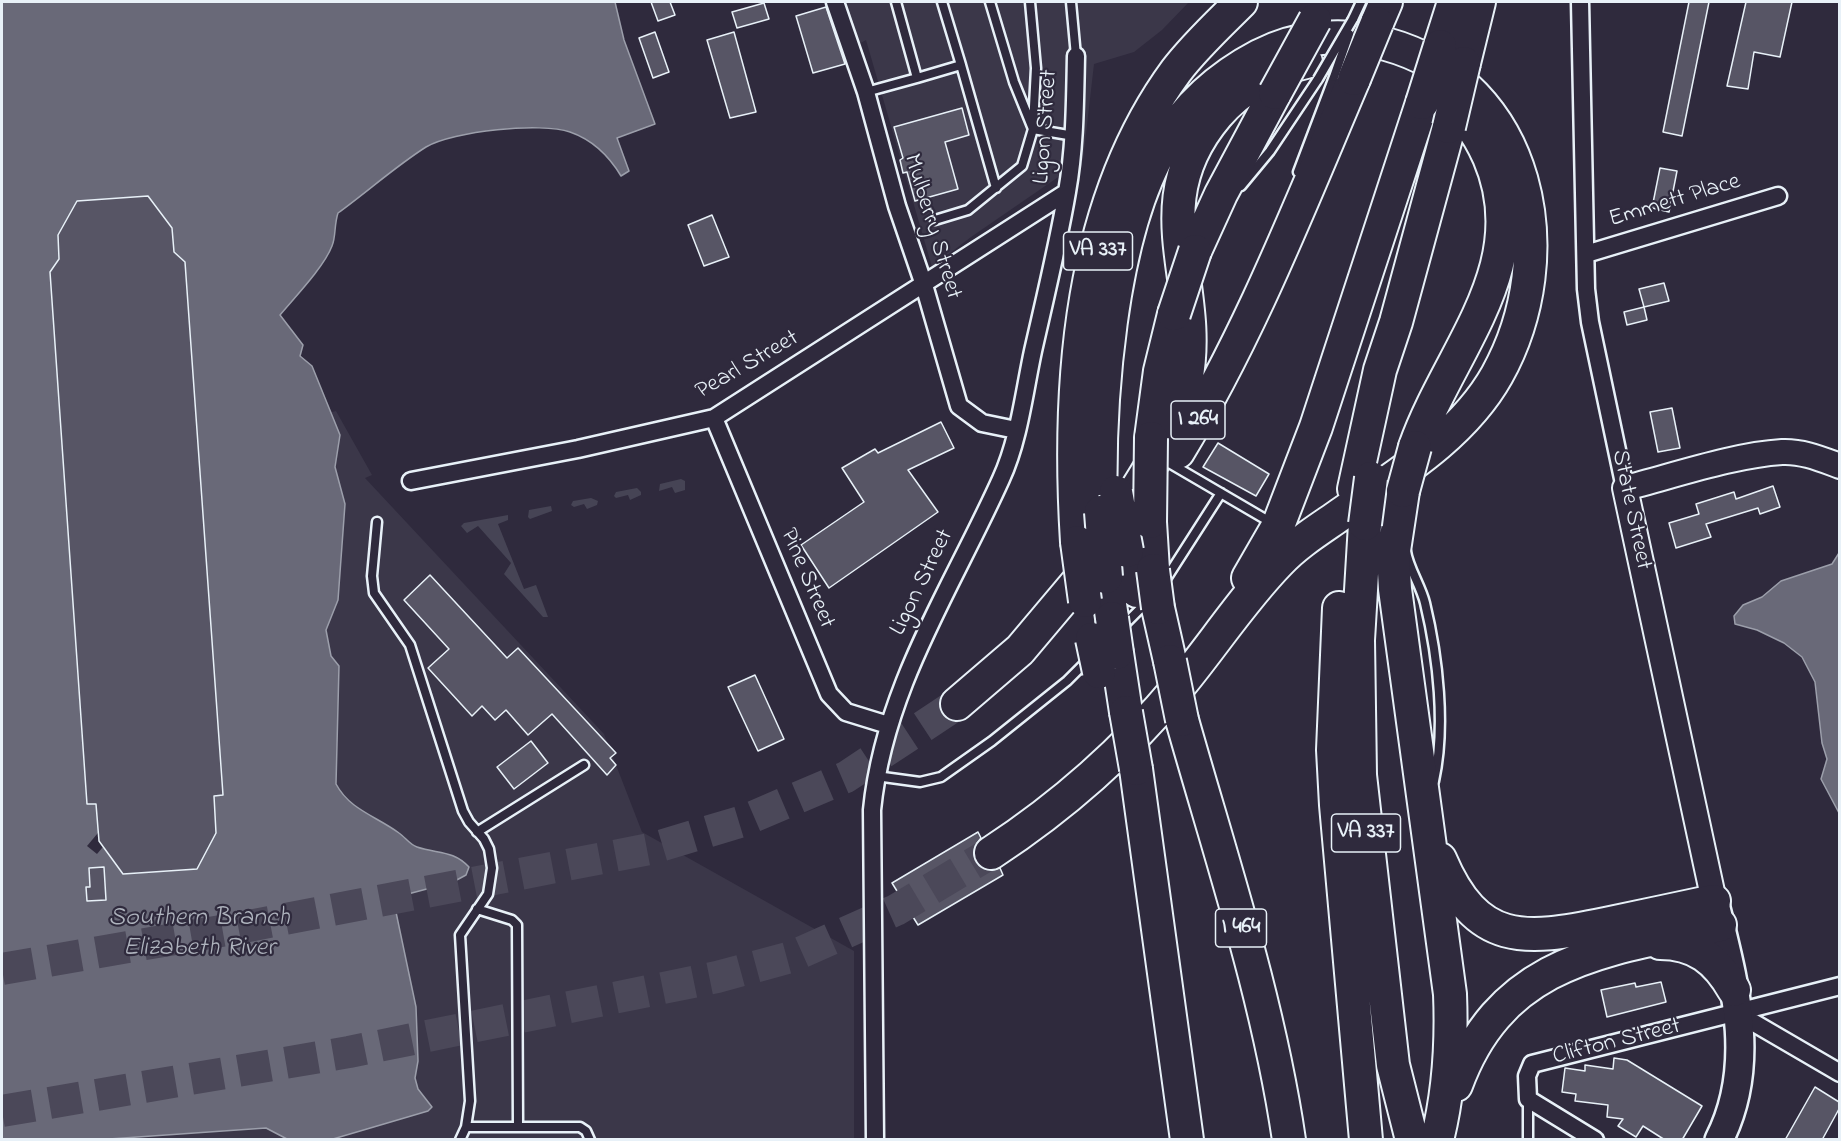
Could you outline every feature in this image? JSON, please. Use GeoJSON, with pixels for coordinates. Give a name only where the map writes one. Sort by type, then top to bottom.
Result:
{"type":"FeatureCollection","features":[{"type":"Feature","properties":{"kind":"highway","name":"VA 337"},"geometry":{"type":"LineString","coordinates":[[1187,1140],[1174,1032],[1150,884],[1131,775],[1089,572],[1075,429],[1082,337],[1091,277],[1111,197],[1136,136],[1175,72],[1195,48],[1241,2]]}},
{"type":"Feature","properties":{"kind":"highway"},"geometry":{"type":"LineString","coordinates":[[1221,629],[1278,526],[1316,427],[1422,103],[1452,54],[1454,2]]}},
{"type":"Feature","properties":{"kind":"highway","name":"VA 337"},"geometry":{"type":"LineString","coordinates":[[1412,1140],[1393,1065],[1360,775],[1356,529],[1362,483],[1392,372],[1396,322],[1449,127],[1452,54],[1479,2]]}},
{"type":"Feature","properties":{"kind":"highway"},"geometry":{"type":"LineString","coordinates":[[1148,598],[1151,438],[1160,371],[1174,314],[1200,240],[1275,93],[1321,11]]}},
{"type":"Feature","properties":{"kind":"highway","name":"I 264"},"geometry":{"type":"LineString","coordinates":[[957,704],[1020,650],[1089,572],[1171,464],[1233,354],[1281,250],[1370,11]]}},
{"type":"Feature","properties":{"kind":"highway"},"geometry":{"type":"LineString","coordinates":[[991,853],[1056,808],[1111,760],[1183,681],[1221,629],[1287,554],[1442,441],[1475,407],[1498,373],[1513,343],[1525,307],[1531,240],[1521,180],[1511,151],[1493,119],[1465,87],[1434,63],[1401,49],[1360,39],[1335,37],[1289,44],[1232,71],[1198,99],[1164,143],[1140,195],[1126,242],[1119,279],[1107,378],[1109,502],[1089,572]]}},
{"type":"Feature","properties":{"kind":"highway"},"geometry":{"type":"LineString","coordinates":[[1089,572],[1168,436],[1182,400],[1190,350],[1190,325],[1178,240],[1179,200],[1186,167],[1196,144],[1224,106],[1243,91],[1296,64],[1322,59],[1354,59],[1396,70],[1418,79],[1439,92],[1457,108],[1485,148],[1497,177],[1504,219],[1497,270],[1488,296],[1431,408],[1415,447],[1402,499],[1393,557],[1395,590],[1450,994],[1452,1034],[1439,1132]]}},
{"type":"Feature","properties":{"kind":"highway"},"geometry":{"type":"LineString","coordinates":[[1109,502],[1148,598]]}},
{"type":"Feature","properties":{"kind":"highway"},"geometry":{"type":"LineString","coordinates":[[1356,529],[1335,656],[1333,750],[1343,898],[1366,1140]]}},
{"type":"Feature","properties":{"kind":"highway","name":"I 464"},"geometry":{"type":"LineString","coordinates":[[1148,598],[1164,668],[1182,720],[1253,972],[1280,1084],[1289,1140]]}},
{"type":"Feature","properties":{"kind":"highway"},"geometry":{"type":"LineString","coordinates":[[1425,819],[1452,888],[1463,903],[1480,918],[1499,929],[1519,934],[1559,934],[1717,913]]}},
{"type":"Feature","properties":{"kind":"highway"},"geometry":{"type":"LineString","coordinates":[[1439,1132],[1472,1048],[1488,1024],[1509,1002],[1553,970],[1580,958],[1641,942],[1717,913]]}},
{"type":"Feature","properties":{"kind":"highway"},"geometry":{"type":"LineString","coordinates":[[1641,942],[1678,944],[1695,949],[1717,964],[1736,1001]]}},
{"type":"Feature","properties":{"kind":"main road","name":"State Street"},"geometry":{"type":"LineString","coordinates":[[1717,913],[1736,1001]]}},
{"type":"Feature","properties":{"kind":"main road"},"geometry":{"type":"LineString","coordinates":[[1719,1140],[1733,1105],[1740,1075],[1742,1051],[1736,1001]]}},
{"type":"Feature","properties":{"kind":"street","name":"Mulberry Street"},"geometry":{"type":"LineString","coordinates":[[835,2],[867,92],[897,206],[924,285],[958,406],[982,423],[1016,430]]}},
{"type":"Feature","properties":{"kind":"street","name":"State Street"},"geometry":{"type":"LineString","coordinates":[[1580,2],[1586,289],[1590,322],[1717,913]]}},
{"type":"Feature","properties":{"kind":"street","name":"Ligon Street"},"geometry":{"type":"LineString","coordinates":[[875,1140],[872,810],[876,776],[888,725],[914,654],[1002,477],[1016,430],[1067,192],[1074,136],[1076,56]]}},
{"type":"Feature","properties":{"kind":"street","name":"Pearl Street"},"geometry":{"type":"LineString","coordinates":[[411,480],[578,450],[714,418],[1067,192]]}},
{"type":"Feature","properties":{"kind":"street","name":"Emmett Place"},"geometry":{"type":"LineString","coordinates":[[1586,254],[1778,196]]}},
{"type":"Feature","properties":{"kind":"street","name":"Pine Street"},"geometry":{"type":"LineString","coordinates":[[714,418],[829,694],[846,712],[888,725]]}},
{"type":"Feature","properties":{"kind":"street"},"geometry":{"type":"LineString","coordinates":[[1625,488],[1750,457],[1783,452],[1803,454],[1839,466]]}},
{"type":"Feature","properties":{"kind":"street","name":"Clifton Street"},"geometry":{"type":"LineString","coordinates":[[1528,1099],[1527,1076],[1532,1064],[1736,1001],[1839,986]]}},
{"type":"Feature","properties":{"kind":"street"},"geometry":{"type":"LineString","coordinates":[[1736,1001],[1839,1074]]}},
{"type":"Feature","properties":{"kind":"street"},"geometry":{"type":"LineString","coordinates":[[1528,1099],[1594,1139]]}},
{"type":"Feature","properties":{"kind":"lane"},"geometry":{"type":"LineString","coordinates":[[896,2],[916,78]]}},
{"type":"Feature","properties":{"kind":"lane"},"geometry":{"type":"LineString","coordinates":[[942,2],[996,188]]}},
{"type":"Feature","properties":{"kind":"lane"},"geometry":{"type":"LineString","coordinates":[[990,2],[1014,82],[1033,129]]}},
{"type":"Feature","properties":{"kind":"lane"},"geometry":{"type":"LineString","coordinates":[[935,220],[968,210],[1022,166],[1033,129],[1036,68],[1030,2]]}},
{"type":"Feature","properties":{"kind":"lane"},"geometry":{"type":"LineString","coordinates":[[1071,2],[1076,56]]}},
{"type":"Feature","properties":{"kind":"lane"},"geometry":{"type":"LineString","coordinates":[[1234,195],[1270,151],[1318,79],[1370,11]]}},
{"type":"Feature","properties":{"kind":"lane"},"geometry":{"type":"LineString","coordinates":[[867,92],[961,65]]}},
{"type":"Feature","properties":{"kind":"lane"},"geometry":{"type":"LineString","coordinates":[[1293,184],[1344,78]]}},
{"type":"Feature","properties":{"kind":"lane"},"geometry":{"type":"LineString","coordinates":[[1033,129],[1074,136]]}},
{"type":"Feature","properties":{"kind":"lane"},"geometry":{"type":"LineString","coordinates":[[1200,240],[1227,203]]}},
{"type":"Feature","properties":{"kind":"lane"},"geometry":{"type":"LineString","coordinates":[[1233,354],[1261,268]]}},
{"type":"Feature","properties":{"kind":"lane"},"geometry":{"type":"LineString","coordinates":[[1171,464],[1278,526]]}},
{"type":"Feature","properties":{"kind":"lane"},"geometry":{"type":"LineString","coordinates":[[876,776],[920,782],[941,777],[1067,681],[1150,599],[1182,555],[1221,493]]}},
{"type":"Feature","properties":{"kind":"lane"},"geometry":{"type":"LineString","coordinates":[[377,522],[374,593],[410,645],[463,811],[489,849],[492,868],[488,894],[460,935],[470,1101],[466,1127],[459,1140]]}},
{"type":"Feature","properties":{"kind":"lane"},"geometry":{"type":"LineString","coordinates":[[477,832],[584,765]]}},
{"type":"Feature","properties":{"kind":"lane"},"geometry":{"type":"LineString","coordinates":[[477,909],[512,920],[517,925],[518,1125]]}},
{"type":"Feature","properties":{"kind":"lane"},"geometry":{"type":"LineString","coordinates":[[1528,1099],[1528,1140]]}},
{"type":"Feature","properties":{"kind":"lane"},"geometry":{"type":"LineString","coordinates":[[466,1127],[518,1125],[580,1127],[586,1131],[590,1140]]}},
{"type":"Feature","properties":{"kind":"shaded area"},"geometry":{"type":"Polygon","coordinates":[[[834,2],[1189,2],[1162,30],[1134,52],[1094,64],[1083,160],[971,237],[932,267],[866,40],[848,50],[834,2]]]}},
{"type":"Feature","properties":{"kind":"shaded area"},"geometry":{"type":"Polygon","coordinates":[[[336,411],[372,475],[365,478],[604,734],[642,832],[854,951],[854,1139],[2,1140],[317,416],[336,411]]]}},
{"type":"Feature","properties":{"kind":"shaded area"},"geometry":{"type":"Polygon","coordinates":[[[681,479],[685,481],[685,490],[675,493],[672,487],[659,491],[660,484],[681,479]]]}},
{"type":"Feature","properties":{"kind":"shaded area"},"geometry":{"type":"Polygon","coordinates":[[[637,488],[641,495],[630,500],[628,495],[616,498],[614,496],[616,492],[637,488]]]}},
{"type":"Feature","properties":{"kind":"shaded area"},"geometry":{"type":"Polygon","coordinates":[[[591,498],[598,501],[597,505],[587,509],[584,504],[574,507],[571,505],[573,501],[591,498]]]}},
{"type":"Feature","properties":{"kind":"shaded area"},"geometry":{"type":"Polygon","coordinates":[[[551,506],[552,511],[530,519],[528,517],[529,510],[551,506]]]}},
{"type":"Feature","properties":{"kind":"shaded area"},"geometry":{"type":"Polygon","coordinates":[[[508,515],[508,520],[498,524],[524,589],[536,585],[548,617],[543,617],[504,574],[511,563],[478,526],[467,533],[461,526],[464,523],[508,515]]]}},
{"type":"Feature","properties":{"kind":"water","name":"Southern Branch Elizabeth River"},"geometry":{"type":"Polygon","coordinates":[[[2,2],[615,2],[624,40],[655,124],[617,138],[629,171],[621,176],[606,155],[593,144],[578,135],[557,129],[497,130],[439,141],[415,154],[338,213],[333,242],[323,263],[280,315],[303,345],[300,356],[312,366],[340,435],[335,467],[345,504],[338,600],[326,630],[331,656],[339,666],[336,784],[356,806],[399,833],[412,845],[451,855],[469,867],[466,875],[453,882],[393,898],[416,1007],[418,1061],[415,1078],[418,1089],[432,1107],[428,1111],[333,1139],[287,1139],[266,1128],[109,1139],[2,1140],[2,2]]]}},
{"type":"Feature","properties":{"kind":"water"},"geometry":{"type":"Polygon","coordinates":[[[1839,553],[1839,813],[1821,779],[1827,759],[1822,743],[1815,682],[1802,657],[1784,643],[1757,630],[1735,624],[1734,616],[1743,605],[1762,597],[1781,581],[1832,564],[1839,553]]]}},
{"type":"Feature","properties":{"kind":"pier"},"geometry":{"type":"Polygon","coordinates":[[[108,821],[118,829],[97,854],[87,846],[108,821]]]}},
{"type":"Feature","properties":{"kind":"building"},"geometry":{"type":"Polygon","coordinates":[[[651,2],[670,2],[675,15],[658,21],[651,2]]]}},
{"type":"Feature","properties":{"kind":"building"},"geometry":{"type":"Polygon","coordinates":[[[1689,2],[1709,2],[1682,136],[1663,132],[1689,2]]]}},
{"type":"Feature","properties":{"kind":"building"},"geometry":{"type":"Polygon","coordinates":[[[1746,2],[1792,2],[1780,57],[1754,52],[1748,89],[1727,86],[1746,2]]]}},
{"type":"Feature","properties":{"kind":"building"},"geometry":{"type":"Polygon","coordinates":[[[764,3],[769,19],[737,28],[732,12],[764,3]]]}},
{"type":"Feature","properties":{"kind":"building"},"geometry":{"type":"Polygon","coordinates":[[[826,7],[845,64],[813,73],[796,16],[826,7]]]}},
{"type":"Feature","properties":{"kind":"building"},"geometry":{"type":"Polygon","coordinates":[[[655,32],[669,72],[653,78],[639,38],[655,32]]]}},
{"type":"Feature","properties":{"kind":"building"},"geometry":{"type":"Polygon","coordinates":[[[734,32],[756,112],[730,118],[707,40],[734,32]]]}},
{"type":"Feature","properties":{"kind":"building"},"geometry":{"type":"Polygon","coordinates":[[[962,108],[969,135],[945,142],[958,189],[915,201],[907,172],[903,173],[900,160],[903,158],[894,127],[962,108]]]}},
{"type":"Feature","properties":{"kind":"building"},"geometry":{"type":"Polygon","coordinates":[[[1660,168],[1677,171],[1669,212],[1652,208],[1660,168]]]}},
{"type":"Feature","properties":{"kind":"building"},"geometry":{"type":"Polygon","coordinates":[[[148,196],[172,228],[174,252],[185,262],[223,795],[214,796],[216,833],[197,869],[123,874],[99,841],[96,804],[87,804],[50,272],[59,259],[58,235],[77,201],[148,196]]]}},
{"type":"Feature","properties":{"kind":"building"},"geometry":{"type":"Polygon","coordinates":[[[712,215],[729,257],[704,266],[688,225],[712,215]]]}},
{"type":"Feature","properties":{"kind":"building"},"geometry":{"type":"Polygon","coordinates":[[[1664,283],[1669,301],[1644,307],[1639,289],[1664,283]]]}},
{"type":"Feature","properties":{"kind":"building"},"geometry":{"type":"Polygon","coordinates":[[[1644,307],[1647,320],[1627,325],[1624,312],[1644,307]]]}},
{"type":"Feature","properties":{"kind":"building"},"geometry":{"type":"Polygon","coordinates":[[[1672,408],[1680,448],[1658,452],[1650,412],[1672,408]]]}},
{"type":"Feature","properties":{"kind":"building"},"geometry":{"type":"Polygon","coordinates":[[[941,422],[954,448],[908,470],[938,512],[829,588],[801,545],[864,502],[842,468],[875,449],[878,453],[941,422]]]}},
{"type":"Feature","properties":{"kind":"building"},"geometry":{"type":"Polygon","coordinates":[[[1218,443],[1269,474],[1256,496],[1203,467],[1218,443]]]}},
{"type":"Feature","properties":{"kind":"building"},"geometry":{"type":"Polygon","coordinates":[[[1773,486],[1780,507],[1760,514],[1758,508],[1706,524],[1711,537],[1676,548],[1669,523],[1699,514],[1696,504],[1734,492],[1736,499],[1773,486]]]}},
{"type":"Feature","properties":{"kind":"building"},"geometry":{"type":"Polygon","coordinates":[[[430,575],[507,658],[518,648],[616,753],[610,758],[616,765],[607,775],[552,714],[528,735],[506,710],[495,720],[482,706],[472,716],[428,668],[449,649],[404,600],[430,575]]]}},
{"type":"Feature","properties":{"kind":"building"},"geometry":{"type":"Polygon","coordinates":[[[755,675],[784,739],[758,751],[728,687],[755,675]]]}},
{"type":"Feature","properties":{"kind":"building"},"geometry":{"type":"Polygon","coordinates":[[[531,741],[548,763],[514,789],[497,767],[531,741]]]}},
{"type":"Feature","properties":{"kind":"building"},"geometry":{"type":"Polygon","coordinates":[[[978,832],[981,838],[973,854],[976,863],[984,869],[1000,868],[1003,875],[918,925],[892,883],[978,832]]]}},
{"type":"Feature","properties":{"kind":"building"},"geometry":{"type":"Polygon","coordinates":[[[104,867],[106,900],[87,901],[86,887],[90,887],[89,868],[104,867]]]}},
{"type":"Feature","properties":{"kind":"building"},"geometry":{"type":"Polygon","coordinates":[[[1661,982],[1666,1002],[1607,1017],[1601,990],[1635,983],[1636,987],[1661,982]]]}},
{"type":"Feature","properties":{"kind":"building"},"geometry":{"type":"Polygon","coordinates":[[[1614,1058],[1627,1060],[1702,1106],[1682,1140],[1665,1140],[1643,1126],[1636,1137],[1618,1126],[1623,1119],[1607,1117],[1608,1105],[1575,1101],[1576,1094],[1562,1092],[1565,1068],[1585,1071],[1585,1065],[1613,1069],[1614,1058]]]}},
{"type":"Feature","properties":{"kind":"building"},"geometry":{"type":"Polygon","coordinates":[[[1815,1087],[1839,1102],[1839,1109],[1822,1140],[1785,1140],[1815,1087]]]}},
{"type":"Feature","properties":{"kind":"tunnel"},"geometry":{"type":"LineString","coordinates":[[2,969],[238,928],[650,849],[743,821],[846,777],[957,704]]}},
{"type":"Feature","properties":{"kind":"tunnel"},"geometry":{"type":"LineString","coordinates":[[2,1111],[349,1052],[717,977],[791,957],[896,910],[991,853]]}}]}
